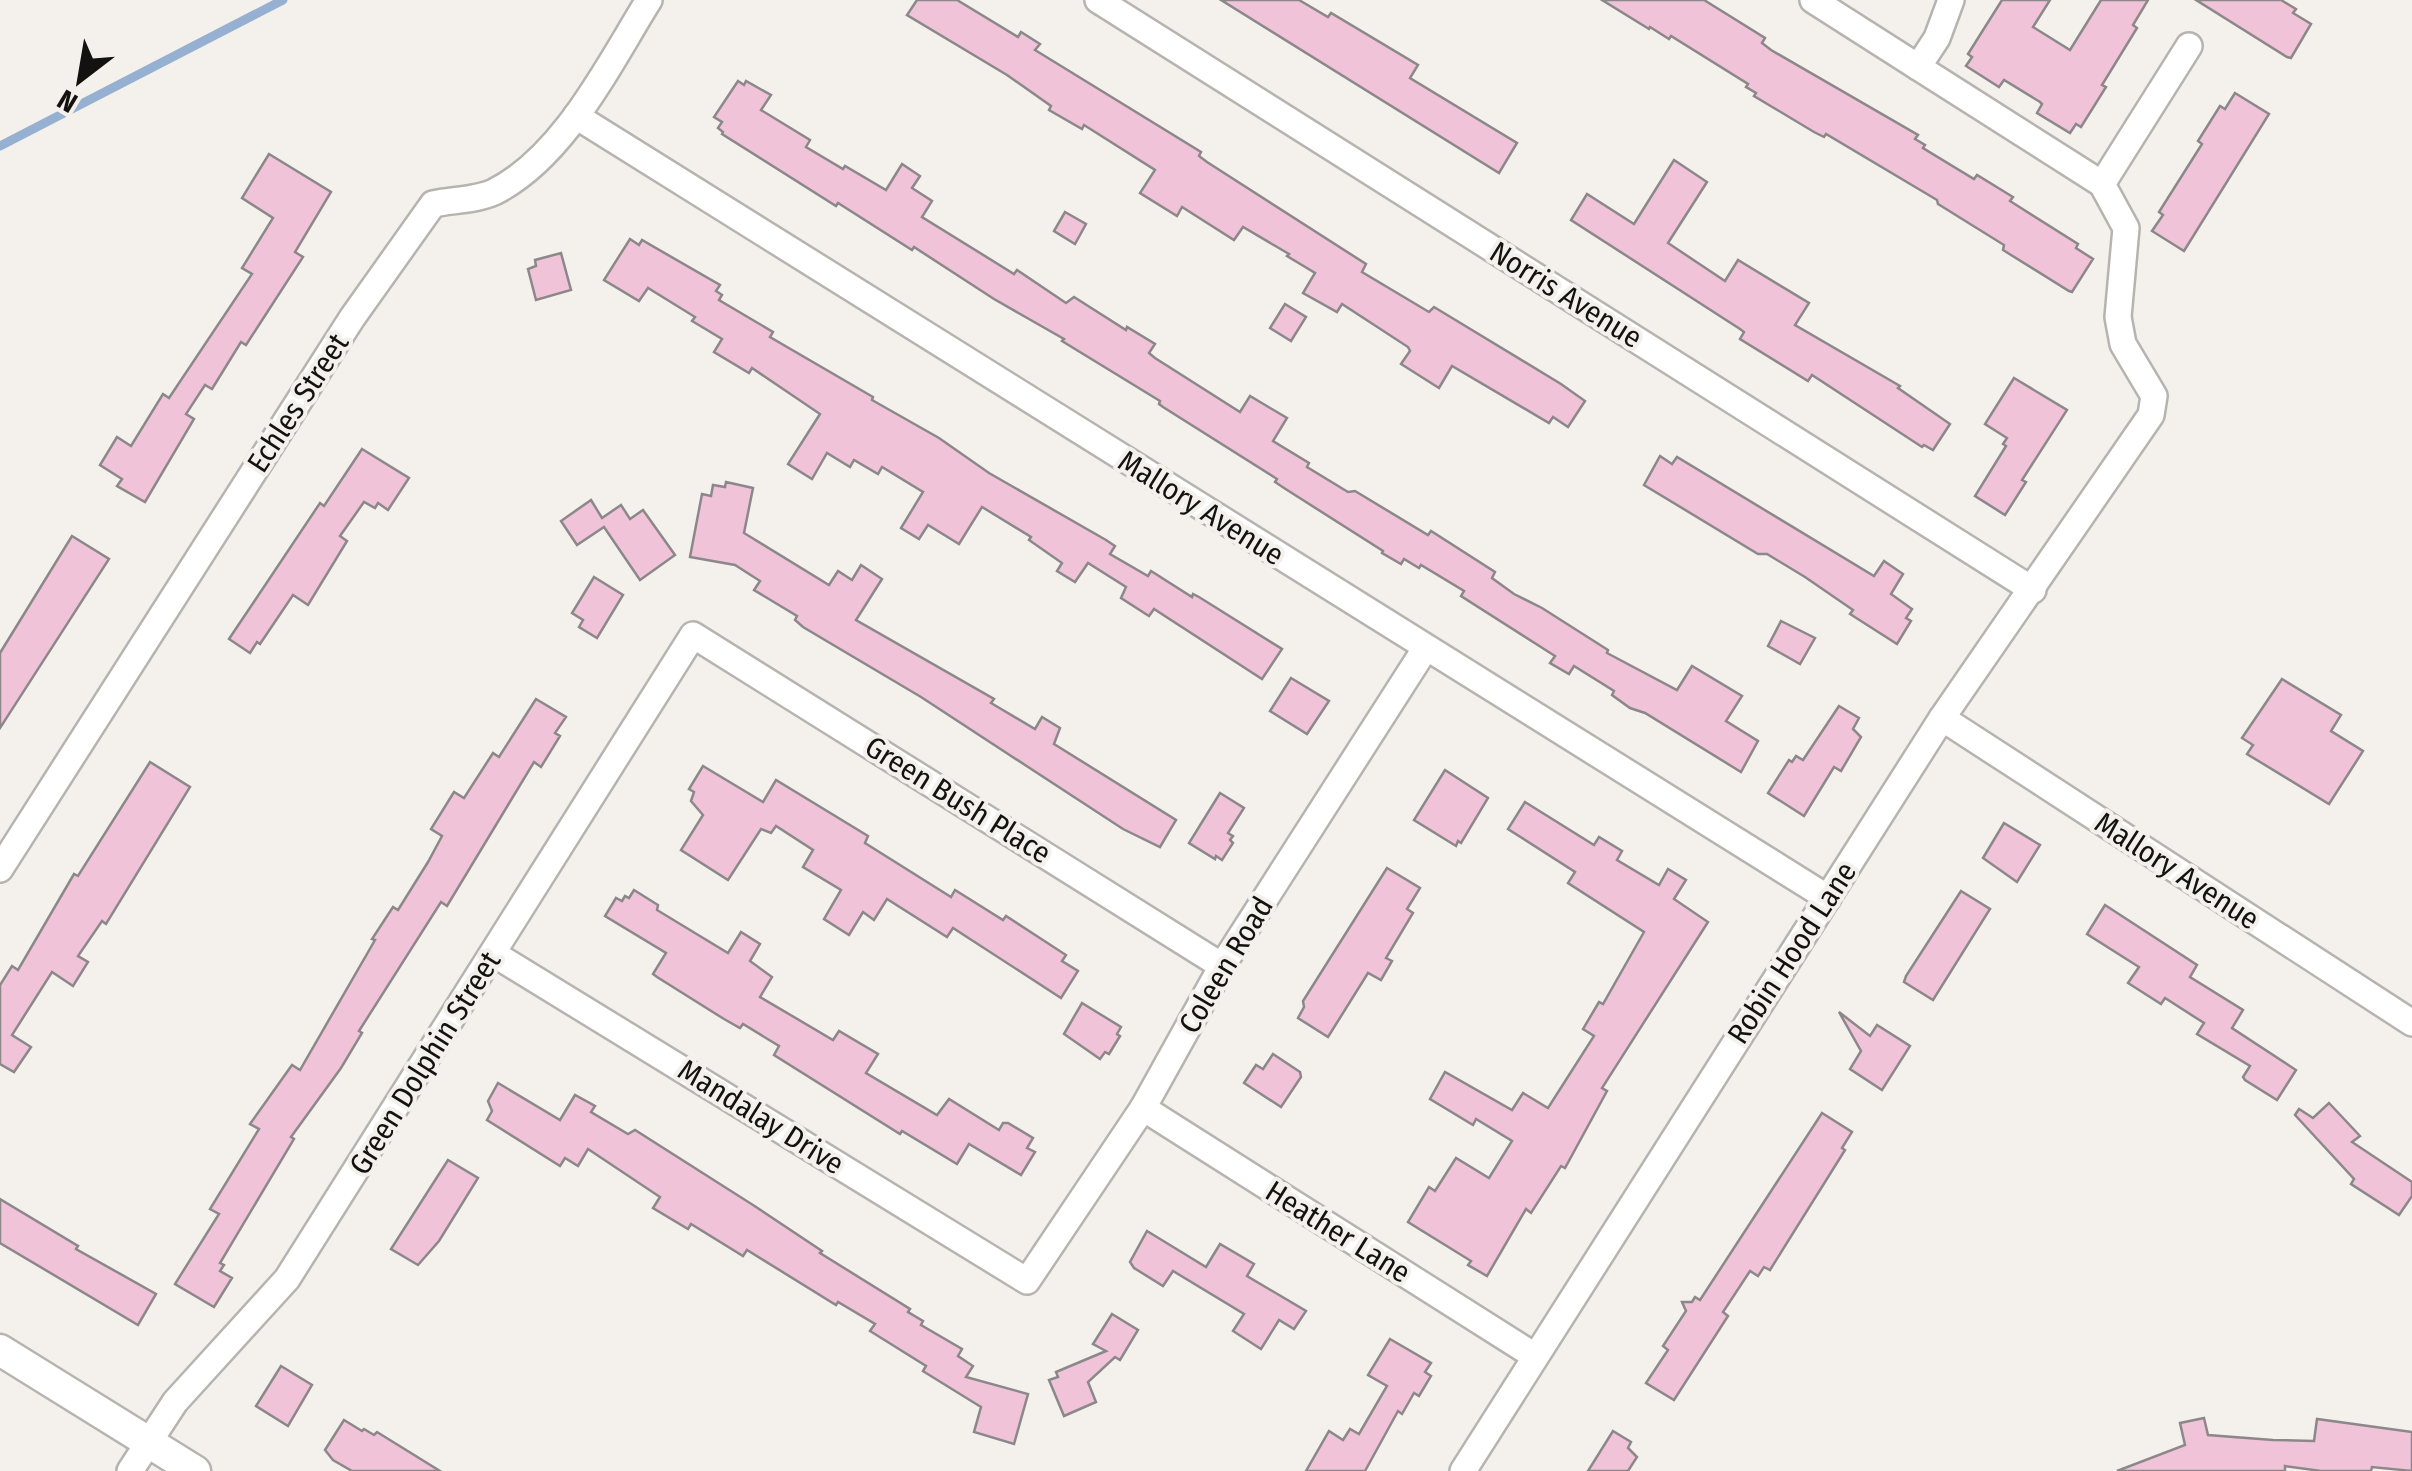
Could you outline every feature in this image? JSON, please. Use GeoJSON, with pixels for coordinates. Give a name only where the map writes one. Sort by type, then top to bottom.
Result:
{"type":"FeatureCollection","features":[{"type":"Feature","properties":{"kind":"street","name":"Echles Street"},"geometry":{"type":"LineString","coordinates":[[0,868],[341,335],[433,204],[492,193],[532,166],[576,116],[649,0]]}},
{"type":"Feature","properties":{"kind":"street","name":"Norris Avenue"},"geometry":{"type":"LineString","coordinates":[[1098,0],[2033,590]]}},
{"type":"Feature","properties":{"kind":"street"},"geometry":{"type":"LineString","coordinates":[[1813,0],[2102,184],[2189,46]]}},
{"type":"Feature","properties":{"kind":"street"},"geometry":{"type":"LineString","coordinates":[[1918,67],[1952,0]]}},
{"type":"Feature","properties":{"kind":"street","name":"Mallory Avenue"},"geometry":{"type":"LineString","coordinates":[[576,116],[1425,650],[1828,898]]}},
{"type":"Feature","properties":{"kind":"street","name":"Robin Hood Lane"},"geometry":{"type":"LineString","coordinates":[[1463,1471],[1942,718],[2151,415],[2154,396],[2123,344],[2118,317],[2126,228],[2102,184]]}},
{"type":"Feature","properties":{"kind":"street","name":"Green Dolphin Street"},"geometry":{"type":"LineString","coordinates":[[130,1471],[200,1373],[287,1280],[693,635]]}},
{"type":"Feature","properties":{"kind":"street","name":"Green Bush Place"},"geometry":{"type":"LineString","coordinates":[[693,635],[1222,966]]}},
{"type":"Feature","properties":{"kind":"street","name":"Coleen Road"},"geometry":{"type":"LineString","coordinates":[[1027,1281],[1144,1108],[1222,966],[1425,650]]}},
{"type":"Feature","properties":{"kind":"street","name":"Mallory Avenue"},"geometry":{"type":"LineString","coordinates":[[1942,718],[2412,1023]]}},
{"type":"Feature","properties":{"kind":"street","name":"Mandalay Drive"},"geometry":{"type":"LineString","coordinates":[[494,954],[1027,1281]]}},
{"type":"Feature","properties":{"kind":"street","name":"Heather Lane"},"geometry":{"type":"LineString","coordinates":[[1144,1108],[1534,1356]]}},
{"type":"Feature","properties":{"kind":"street"},"geometry":{"type":"LineString","coordinates":[[0,1350],[195,1471]]}},
{"type":"Feature","properties":{"kind":"building"},"geometry":{"type":"Polygon","coordinates":[[[917,0],[957,0],[1018,37],[1021,32],[1040,44],[1035,50],[1201,152],[1199,156],[1207,162],[1366,264],[1362,272],[1429,312],[1434,307],[1585,401],[1568,427],[1553,417],[1549,423],[1452,366],[1439,388],[1401,364],[1410,351],[1408,347],[1342,304],[1337,312],[1303,293],[1315,273],[1289,254],[1243,227],[1234,240],[1182,207],[1177,216],[1140,193],[1155,170],[1084,125],[1082,129],[1049,110],[1051,106],[1007,75],[907,15],[917,0]]]}},
{"type":"Feature","properties":{"kind":"building"},"geometry":{"type":"Polygon","coordinates":[[[1221,0],[1299,0],[1328,17],[1331,13],[1418,65],[1410,78],[1517,143],[1499,173],[1221,0]]]}},
{"type":"Feature","properties":{"kind":"building"},"geometry":{"type":"Polygon","coordinates":[[[1602,0],[1704,0],[1765,38],[1762,43],[1771,50],[1918,135],[1915,139],[1925,145],[1923,148],[2013,197],[2010,201],[2078,244],[2076,248],[2093,259],[2069,291],[2003,250],[2004,245],[1937,200],[1826,134],[1824,137],[1814,132],[1754,96],[1756,93],[1746,87],[1748,84],[1671,36],[1669,39],[1649,29],[1602,0]]]}},
{"type":"Feature","properties":{"kind":"building"},"geometry":{"type":"Polygon","coordinates":[[[2002,0],[2050,0],[2033,27],[2070,50],[2101,0],[2148,0],[2133,25],[2137,28],[2102,85],[2106,87],[2081,127],[2076,124],[2070,133],[2037,113],[2040,102],[2004,80],[1999,87],[1966,66],[1972,57],[1968,54],[2002,0]]]}},
{"type":"Feature","properties":{"kind":"building"},"geometry":{"type":"Polygon","coordinates":[[[2196,0],[2281,0],[2311,24],[2291,58],[2196,0]]]}},
{"type":"Feature","properties":{"kind":"building"},"geometry":{"type":"Polygon","coordinates":[[[738,81],[744,85],[746,81],[771,95],[761,110],[810,140],[806,147],[843,169],[845,166],[886,190],[902,164],[920,176],[912,188],[932,201],[922,217],[1014,274],[1017,270],[1066,303],[1074,297],[1155,344],[1149,353],[1155,358],[1240,412],[1250,396],[1287,418],[1273,441],[1309,463],[1307,467],[1428,535],[1431,531],[1495,572],[1492,578],[1514,594],[1542,608],[1608,650],[1607,653],[1677,690],[1692,666],[1742,696],[1726,721],[1758,741],[1741,772],[1645,713],[1630,708],[1612,695],[1614,691],[1574,666],[1569,674],[1550,663],[1555,656],[1461,596],[1464,591],[1421,565],[1419,568],[1404,559],[1401,564],[1382,553],[1064,339],[914,247],[912,250],[838,203],[836,206],[722,134],[718,128],[722,122],[714,117],[738,81]]]}},
{"type":"Feature","properties":{"kind":"building"},"geometry":{"type":"Polygon","coordinates":[[[2235,93],[2269,114],[2184,251],[2152,231],[2163,215],[2159,212],[2202,144],[2198,141],[2220,106],[2225,109],[2235,93]]]}},
{"type":"Feature","properties":{"kind":"building"},"geometry":{"type":"Polygon","coordinates":[[[269,154],[331,192],[295,252],[303,257],[246,345],[241,342],[212,389],[205,385],[186,414],[194,419],[145,502],[117,486],[122,479],[100,465],[117,437],[131,446],[163,394],[169,398],[252,274],[242,268],[273,218],[242,198],[269,154]]]}},
{"type":"Feature","properties":{"kind":"building"},"geometry":{"type":"Polygon","coordinates":[[[1674,160],[1707,182],[1668,243],[1725,281],[1738,260],[1809,303],[1795,325],[1900,386],[1950,424],[1933,450],[1922,447],[1812,375],[1808,381],[1740,339],[1744,332],[1740,329],[1571,220],[1587,194],[1634,224],[1674,160]]]}},
{"type":"Feature","properties":{"kind":"building"},"geometry":{"type":"Polygon","coordinates":[[[1065,212],[1086,224],[1075,244],[1054,231],[1065,212]]]}},
{"type":"Feature","properties":{"kind":"building"},"geometry":{"type":"Polygon","coordinates":[[[630,239],[639,245],[642,240],[720,285],[716,291],[722,295],[719,300],[773,332],[770,337],[873,397],[872,400],[939,438],[989,473],[1106,540],[1115,546],[1110,554],[1148,576],[1151,571],[1192,597],[1199,597],[1282,649],[1262,679],[1154,609],[1149,616],[1121,598],[1126,587],[1088,563],[1075,582],[1057,571],[1062,563],[1029,540],[1031,537],[982,507],[959,544],[928,525],[919,539],[901,528],[923,492],[882,467],[878,474],[854,460],[850,467],[827,453],[812,479],[788,464],[820,414],[752,368],[749,373],[714,352],[722,339],[692,321],[695,317],[648,288],[639,301],[604,280],[630,239]]]}},
{"type":"Feature","properties":{"kind":"building"},"geometry":{"type":"Polygon","coordinates":[[[561,253],[571,290],[536,300],[528,269],[536,266],[535,260],[561,253]]]}},
{"type":"Feature","properties":{"kind":"building"},"geometry":{"type":"Polygon","coordinates":[[[1285,304],[1306,317],[1291,341],[1270,328],[1285,304]]]}},
{"type":"Feature","properties":{"kind":"building"},"geometry":{"type":"Polygon","coordinates":[[[2014,378],[2067,410],[2022,480],[2026,482],[2005,515],[1975,496],[2006,446],[2003,444],[2007,438],[1985,424],[2014,378]]]}},
{"type":"Feature","properties":{"kind":"building"},"geometry":{"type":"Polygon","coordinates":[[[362,449],[409,478],[388,510],[378,503],[375,508],[364,502],[340,536],[347,541],[308,605],[293,595],[250,653],[229,639],[320,503],[324,506],[362,449]]]}},
{"type":"Feature","properties":{"kind":"building"},"geometry":{"type":"Polygon","coordinates":[[[1660,456],[1672,464],[1677,457],[1874,576],[1884,561],[1903,574],[1891,594],[1912,609],[1906,618],[1911,621],[1897,644],[1850,614],[1853,610],[1805,577],[1767,554],[1758,554],[1644,485],[1660,456]]]}},
{"type":"Feature","properties":{"kind":"building"},"geometry":{"type":"Polygon","coordinates":[[[726,482],[753,488],[744,533],[829,585],[838,571],[852,580],[861,565],[882,579],[856,620],[994,699],[991,703],[1035,729],[1042,717],[1060,728],[1054,744],[1176,820],[1160,847],[1123,829],[921,697],[803,627],[795,620],[797,616],[754,590],[760,581],[735,565],[690,557],[702,494],[711,496],[713,485],[725,487],[726,482]]]}},
{"type":"Feature","properties":{"kind":"building"},"geometry":{"type":"Polygon","coordinates":[[[591,500],[602,518],[621,505],[630,519],[643,510],[675,555],[640,580],[604,527],[577,545],[561,521],[591,500]]]}},
{"type":"Feature","properties":{"kind":"building"},"geometry":{"type":"Polygon","coordinates":[[[72,536],[109,559],[0,728],[0,653],[72,536]]]}},
{"type":"Feature","properties":{"kind":"building"},"geometry":{"type":"Polygon","coordinates":[[[594,577],[623,595],[597,638],[579,627],[583,620],[572,613],[594,577]]]}},
{"type":"Feature","properties":{"kind":"building"},"geometry":{"type":"Polygon","coordinates":[[[1781,621],[1815,638],[1800,664],[1768,646],[1781,621]]]}},
{"type":"Feature","properties":{"kind":"building"},"geometry":{"type":"Polygon","coordinates":[[[1291,678],[1329,701],[1307,734],[1270,711],[1291,678]]]}},
{"type":"Feature","properties":{"kind":"building"},"geometry":{"type":"Polygon","coordinates":[[[2282,679],[2341,715],[2331,731],[2363,751],[2329,804],[2247,754],[2253,745],[2242,738],[2282,679]]]}},
{"type":"Feature","properties":{"kind":"building"},"geometry":{"type":"Polygon","coordinates":[[[536,699],[566,717],[555,733],[560,736],[541,767],[534,762],[447,906],[441,902],[359,1031],[362,1033],[341,1068],[291,1137],[294,1139],[220,1263],[224,1265],[220,1271],[232,1278],[214,1307],[175,1284],[219,1214],[210,1209],[259,1129],[250,1124],[292,1065],[300,1070],[375,940],[372,939],[393,907],[398,910],[428,862],[442,836],[431,829],[454,792],[464,798],[493,753],[499,757],[536,699]]]}},
{"type":"Feature","properties":{"kind":"building"},"geometry":{"type":"Polygon","coordinates":[[[1839,706],[1859,718],[1853,729],[1861,737],[1841,771],[1834,767],[1804,816],[1768,793],[1789,760],[1792,762],[1796,756],[1803,760],[1839,706]]]}},
{"type":"Feature","properties":{"kind":"building"},"geometry":{"type":"Polygon","coordinates":[[[150,762],[190,787],[106,924],[102,921],[78,956],[88,962],[73,986],[52,972],[12,1035],[31,1047],[14,1072],[0,1064],[0,985],[12,966],[18,970],[74,874],[78,876],[150,762]]]}},
{"type":"Feature","properties":{"kind":"building"},"geometry":{"type":"Polygon","coordinates":[[[703,766],[763,802],[776,780],[868,836],[865,843],[951,897],[955,890],[1003,920],[1006,916],[1066,955],[1062,961],[1078,971],[1061,998],[953,928],[947,937],[887,899],[874,920],[863,912],[849,935],[824,919],[841,890],[803,867],[813,850],[776,826],[771,833],[761,829],[728,880],[681,850],[703,815],[691,801],[694,792],[689,789],[703,766]]]}},
{"type":"Feature","properties":{"kind":"building"},"geometry":{"type":"Polygon","coordinates":[[[1445,770],[1488,798],[1456,846],[1414,820],[1445,770]]]}},
{"type":"Feature","properties":{"kind":"building"},"geometry":{"type":"Polygon","coordinates":[[[1220,793],[1244,808],[1228,833],[1233,836],[1233,843],[1222,860],[1189,843],[1220,793]]]}},
{"type":"Feature","properties":{"kind":"building"},"geometry":{"type":"Polygon","coordinates":[[[1525,802],[1594,845],[1599,837],[1622,851],[1617,860],[1659,885],[1668,869],[1686,880],[1674,899],[1708,922],[1602,1088],[1607,1091],[1565,1168],[1561,1166],[1531,1213],[1526,1209],[1487,1276],[1468,1265],[1471,1261],[1408,1222],[1429,1187],[1435,1191],[1456,1158],[1489,1178],[1512,1141],[1476,1119],[1473,1125],[1430,1099],[1445,1072],[1512,1110],[1523,1093],[1548,1108],[1594,1036],[1583,1029],[1599,1002],[1603,1004],[1644,932],[1568,883],[1575,872],[1508,829],[1525,802]]]}},
{"type":"Feature","properties":{"kind":"building"},"geometry":{"type":"Polygon","coordinates":[[[2004,823],[2040,845],[2017,882],[1983,858],[2004,823]]]}},
{"type":"Feature","properties":{"kind":"building"},"geometry":{"type":"Polygon","coordinates":[[[1387,868],[1420,888],[1407,909],[1413,913],[1386,958],[1392,961],[1381,980],[1368,973],[1328,1037],[1298,1018],[1303,1001],[1387,868]]]}},
{"type":"Feature","properties":{"kind":"building"},"geometry":{"type":"Polygon","coordinates":[[[634,890],[658,905],[657,910],[728,953],[741,932],[760,944],[750,961],[772,977],[760,997],[833,1040],[839,1031],[878,1054],[866,1073],[937,1115],[949,1099],[999,1130],[1003,1123],[1008,1123],[1033,1138],[1027,1148],[1035,1152],[1021,1175],[969,1144],[957,1164],[902,1131],[900,1134],[774,1055],[779,1046],[743,1024],[740,1028],[724,1019],[657,977],[653,974],[666,953],[605,916],[616,898],[629,898],[634,890]]]}},
{"type":"Feature","properties":{"kind":"building"},"geometry":{"type":"Polygon","coordinates":[[[1961,891],[1990,909],[1933,1000],[1904,982],[1961,891]]]}},
{"type":"Feature","properties":{"kind":"building"},"geometry":{"type":"Polygon","coordinates":[[[2105,905],[2197,965],[2190,977],[2243,1010],[2232,1028],[2296,1070],[2277,1100],[2245,1080],[2250,1066],[2197,1034],[2204,1023],[2165,998],[2161,1004],[2128,983],[2139,967],[2087,934],[2105,905]]]}},
{"type":"Feature","properties":{"kind":"building"},"geometry":{"type":"Polygon","coordinates":[[[1082,1003],[1121,1027],[1109,1054],[1105,1052],[1100,1059],[1064,1034],[1082,1003]]]}},
{"type":"Feature","properties":{"kind":"building"},"geometry":{"type":"Polygon","coordinates":[[[1839,1012],[1870,1036],[1877,1025],[1910,1046],[1882,1090],[1850,1069],[1861,1051],[1839,1012]]]}},
{"type":"Feature","properties":{"kind":"building"},"geometry":{"type":"Polygon","coordinates":[[[1273,1054],[1300,1072],[1301,1077],[1281,1107],[1244,1083],[1256,1065],[1263,1069],[1273,1054]]]}},
{"type":"Feature","properties":{"kind":"building"},"geometry":{"type":"Polygon","coordinates":[[[498,1083],[560,1120],[575,1095],[595,1106],[591,1112],[628,1134],[635,1130],[910,1309],[908,1312],[923,1321],[921,1325],[962,1349],[958,1356],[973,1366],[966,1377],[1028,1394],[1014,1444],[974,1432],[981,1407],[923,1371],[926,1366],[870,1331],[875,1324],[838,1302],[836,1305],[747,1250],[743,1256],[691,1224],[688,1229],[653,1208],[660,1197],[588,1149],[578,1166],[565,1158],[560,1166],[487,1120],[492,1111],[488,1101],[498,1083]]]}},
{"type":"Feature","properties":{"kind":"building"},"geometry":{"type":"Polygon","coordinates":[[[2329,1103],[2360,1136],[2352,1142],[2412,1182],[2412,1196],[2399,1215],[2351,1184],[2354,1179],[2295,1115],[2299,1109],[2313,1118],[2329,1103]]]}},
{"type":"Feature","properties":{"kind":"building"},"geometry":{"type":"Polygon","coordinates":[[[1822,1113],[1852,1132],[1842,1148],[1845,1150],[1770,1270],[1764,1267],[1758,1276],[1750,1271],[1723,1312],[1728,1316],[1674,1400],[1646,1383],[1668,1350],[1663,1346],[1686,1311],[1682,1302],[1692,1302],[1695,1297],[1700,1300],[1822,1113]]]}},
{"type":"Feature","properties":{"kind":"building"},"geometry":{"type":"Polygon","coordinates":[[[448,1160],[478,1178],[439,1241],[418,1265],[391,1249],[448,1160]]]}},
{"type":"Feature","properties":{"kind":"building"},"geometry":{"type":"Polygon","coordinates":[[[0,1199],[78,1246],[76,1249],[156,1294],[138,1325],[0,1243],[0,1199]]]}},
{"type":"Feature","properties":{"kind":"building"},"geometry":{"type":"Polygon","coordinates":[[[1147,1231],[1206,1267],[1220,1244],[1254,1264],[1247,1276],[1306,1311],[1294,1329],[1279,1320],[1261,1349],[1233,1331],[1244,1314],[1173,1271],[1163,1286],[1134,1268],[1130,1262],[1147,1231]]]}},
{"type":"Feature","properties":{"kind":"building"},"geometry":{"type":"Polygon","coordinates":[[[1112,1314],[1138,1330],[1120,1360],[1115,1357],[1088,1382],[1096,1402],[1064,1416],[1049,1380],[1058,1377],[1056,1372],[1106,1351],[1093,1344],[1112,1314]]]}},
{"type":"Feature","properties":{"kind":"building"},"geometry":{"type":"Polygon","coordinates":[[[1390,1339],[1431,1363],[1425,1372],[1431,1376],[1419,1396],[1414,1393],[1402,1414],[1398,1411],[1365,1471],[1306,1471],[1329,1431],[1343,1440],[1350,1429],[1359,1434],[1387,1386],[1368,1375],[1390,1339]]]}},
{"type":"Feature","properties":{"kind":"building"},"geometry":{"type":"Polygon","coordinates":[[[281,1366],[312,1385],[288,1426],[256,1406],[281,1366]]]}},
{"type":"Feature","properties":{"kind":"building"},"geometry":{"type":"Polygon","coordinates":[[[2204,1418],[2208,1435],[2273,1440],[2314,1441],[2317,1419],[2412,1432],[2412,1471],[2372,1467],[2371,1471],[2321,1471],[2285,1466],[2285,1471],[2117,1471],[2185,1445],[2180,1423],[2204,1418]]]}},
{"type":"Feature","properties":{"kind":"building"},"geometry":{"type":"Polygon","coordinates":[[[344,1420],[362,1431],[374,1435],[377,1432],[440,1471],[352,1471],[325,1450],[344,1420]]]}},
{"type":"Feature","properties":{"kind":"building"},"geometry":{"type":"Polygon","coordinates":[[[1613,1431],[1631,1442],[1628,1448],[1637,1457],[1628,1471],[1588,1471],[1613,1431]]]}},
{"type":"Feature","properties":{"kind":"waterway"},"geometry":{"type":"LineString","coordinates":[[0,146],[283,0]]}}]}
